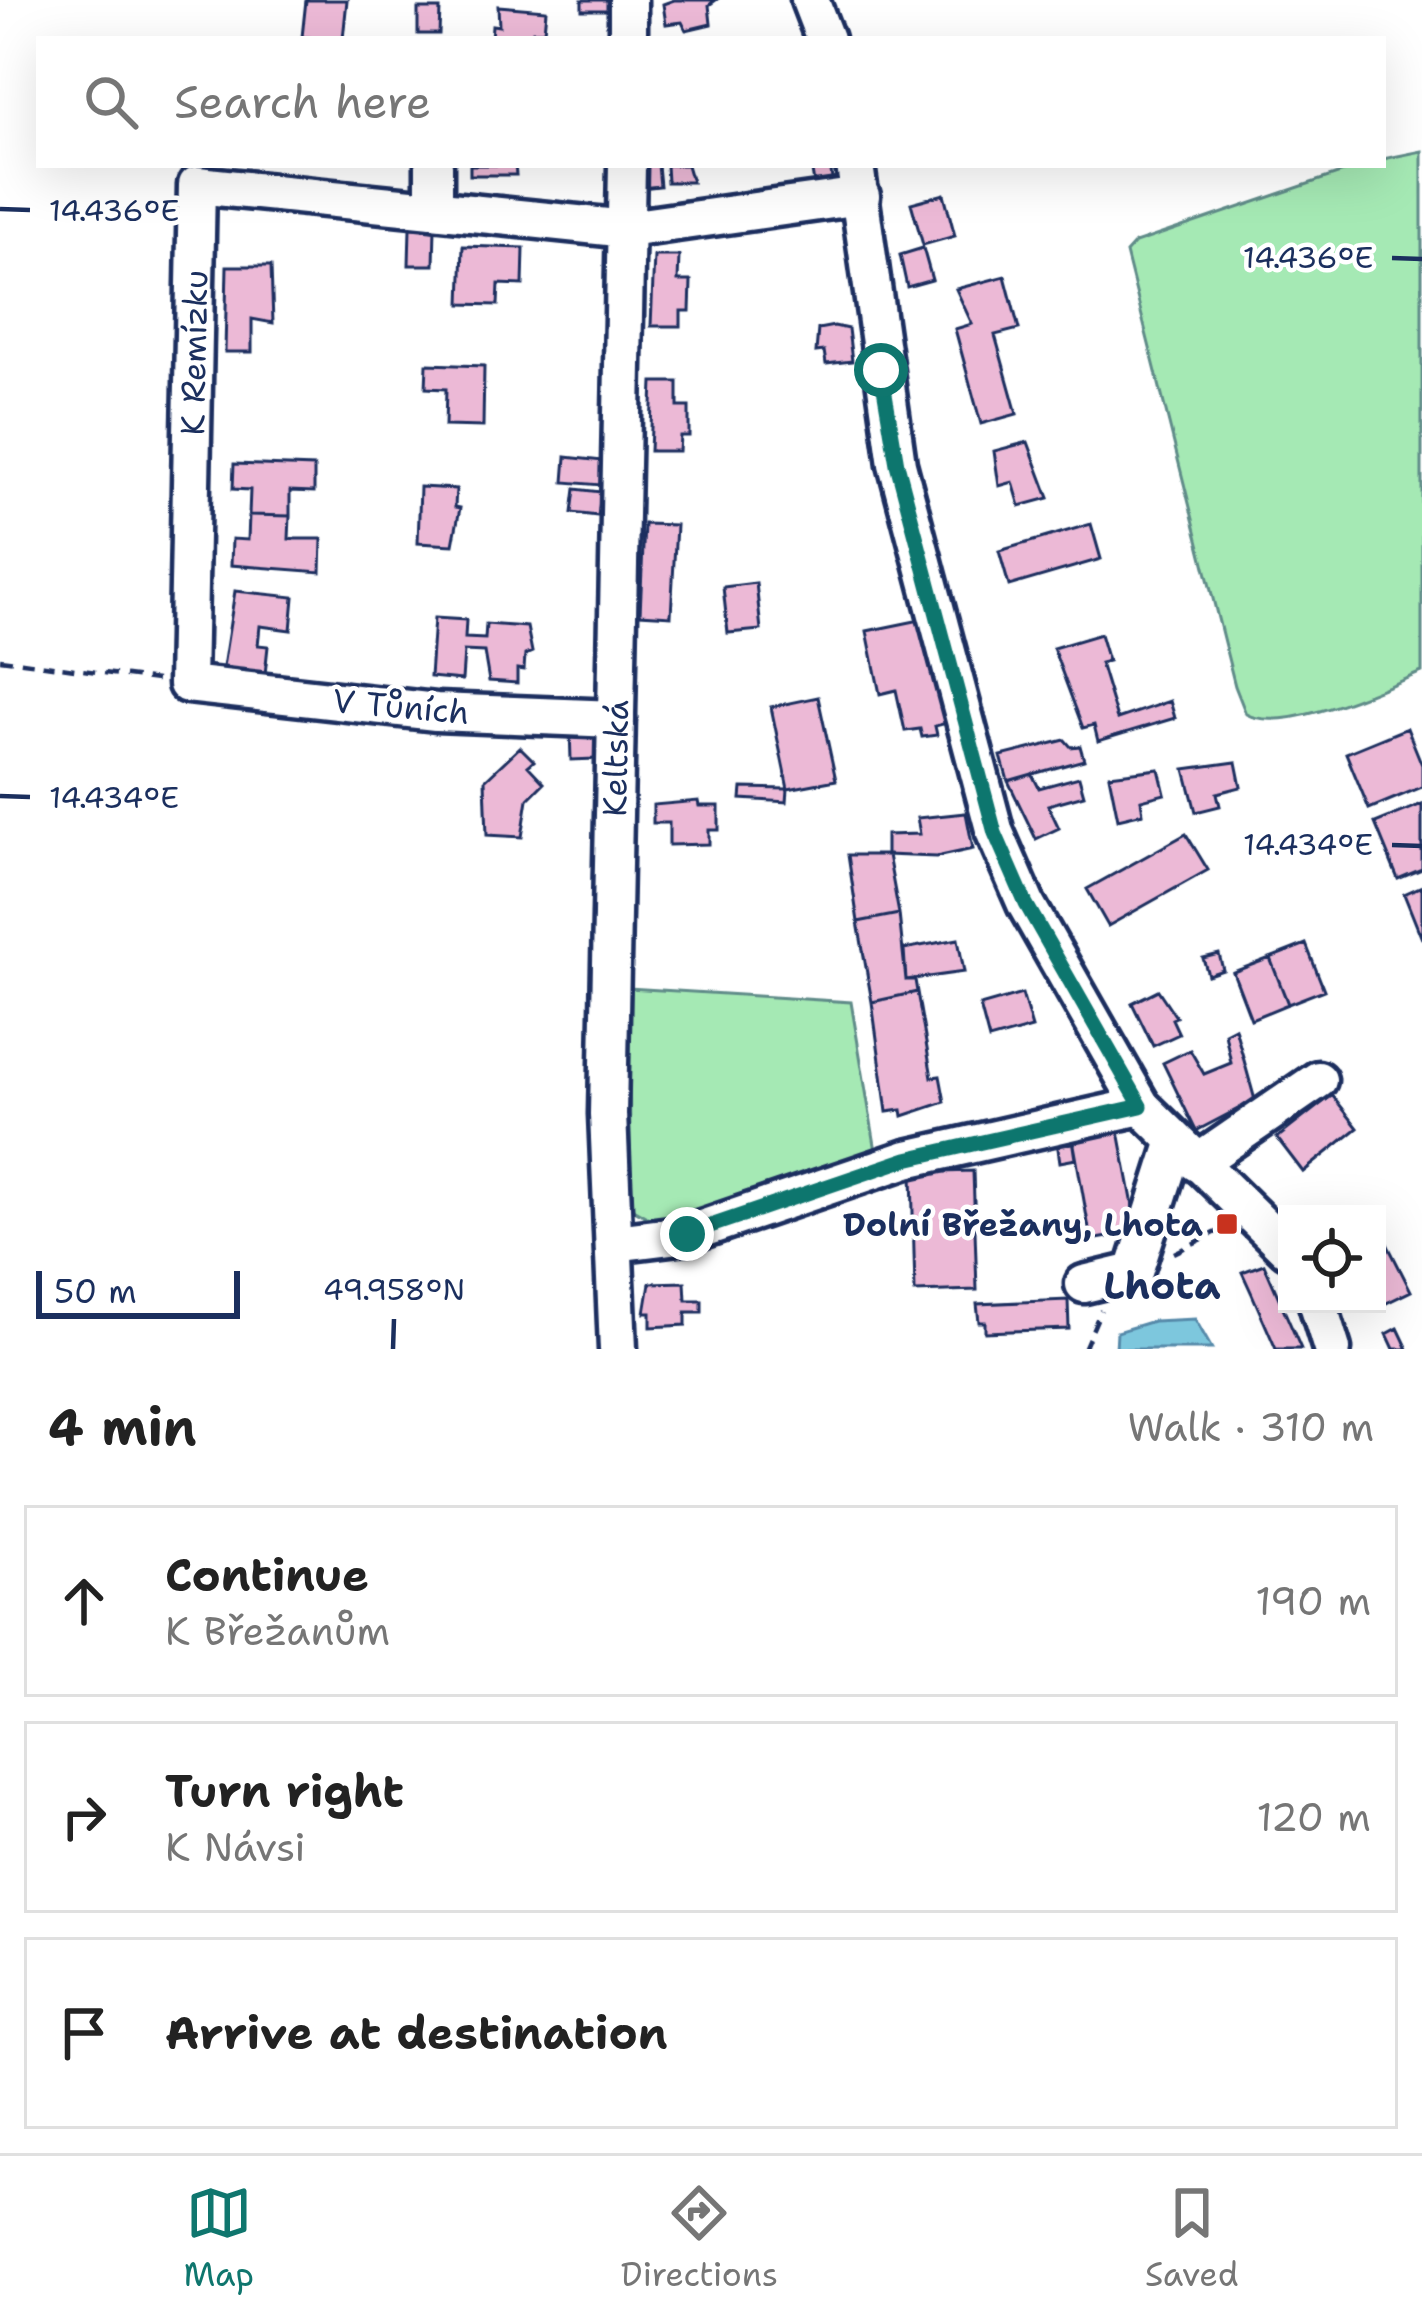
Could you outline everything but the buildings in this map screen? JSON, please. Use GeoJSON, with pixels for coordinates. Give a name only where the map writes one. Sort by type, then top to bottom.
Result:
{"type":"FeatureCollection","features":[{"type":"Feature","properties":{"kind":"street"},"geometry":{"type":"LineString","coordinates":[[628,0],[628,36]]}},
{"type":"Feature","properties":{"kind":"street"},"geometry":{"type":"LineString","coordinates":[[810,0],[824,36]]}},
{"type":"Feature","properties":{"kind":"street"},"geometry":{"type":"LineString","coordinates":[[434,168],[434,209]]}},
{"type":"Feature","properties":{"kind":"street","name":"Keltská"},"geometry":{"type":"LineString","coordinates":[[618,1349],[608,1114],[627,168]]}},
{"type":"Feature","properties":{"kind":"street"},"geometry":{"type":"LineString","coordinates":[[858,181],[897,464],[995,833],[1036,923],[1141,1106],[1278,1239]]}},
{"type":"Feature","properties":{"kind":"street","name":"K Remízku"},"geometry":{"type":"LineString","coordinates":[[187,684],[197,185],[627,229],[858,181]]}},
{"type":"Feature","properties":{"kind":"street","name":"V Tůních"},"geometry":{"type":"LineString","coordinates":[[187,684],[436,712],[616,718]]}},
{"type":"Feature","properties":{"kind":"street"},"geometry":{"type":"LineString","coordinates":[[1084,1284],[1134,1272],[1186,1154],[1318,1080]]}},
{"type":"Feature","properties":{"kind":"street"},"geometry":{"type":"LineString","coordinates":[[615,1243],[687,1234],[907,1159],[1141,1106]]}},
{"type":"Feature","properties":{"kind":"street"},"geometry":{"type":"LineString","coordinates":[[1321,1313],[1332,1349]]}},
{"type":"Feature","properties":{"kind":"path"},"geometry":{"type":"LineString","coordinates":[[0,659],[187,684]]}},
{"type":"Feature","properties":{"kind":"green space"},"geometry":{"type":"Polygon","coordinates":[[[1422,151],[1422,672],[1308,714],[1263,719],[1246,714],[1235,686],[1126,253],[1135,243],[1355,168],[1386,168],[1386,158],[1422,151]]]}},
{"type":"Feature","properties":{"kind":"green space"},"geometry":{"type":"Polygon","coordinates":[[[628,988],[851,1002],[877,1157],[686,1220],[654,1221],[631,1208],[628,988]]]}},
{"type":"Feature","properties":{"kind":"water"},"geometry":{"type":"Polygon","coordinates":[[[1195,1319],[1212,1349],[1116,1349],[1117,1332],[1153,1321],[1195,1319]]]}},
{"type":"Feature","properties":{"kind":"place","name":"Dolní Břežany, Lhota"},"geometry":{"type":"Point","coordinates":[1227,1224]}},
{"type":"Feature","properties":{"kind":"district","name":"Lhota"},"geometry":{"type":"Point","coordinates":[1162,1285]}},
{"type":"Feature","properties":{"kind":"route"},"geometry":{"type":"LineString","coordinates":[[687,1234],[907,1159],[1141,1106],[1026,904],[995,833],[897,464],[881,370]]}}]}
